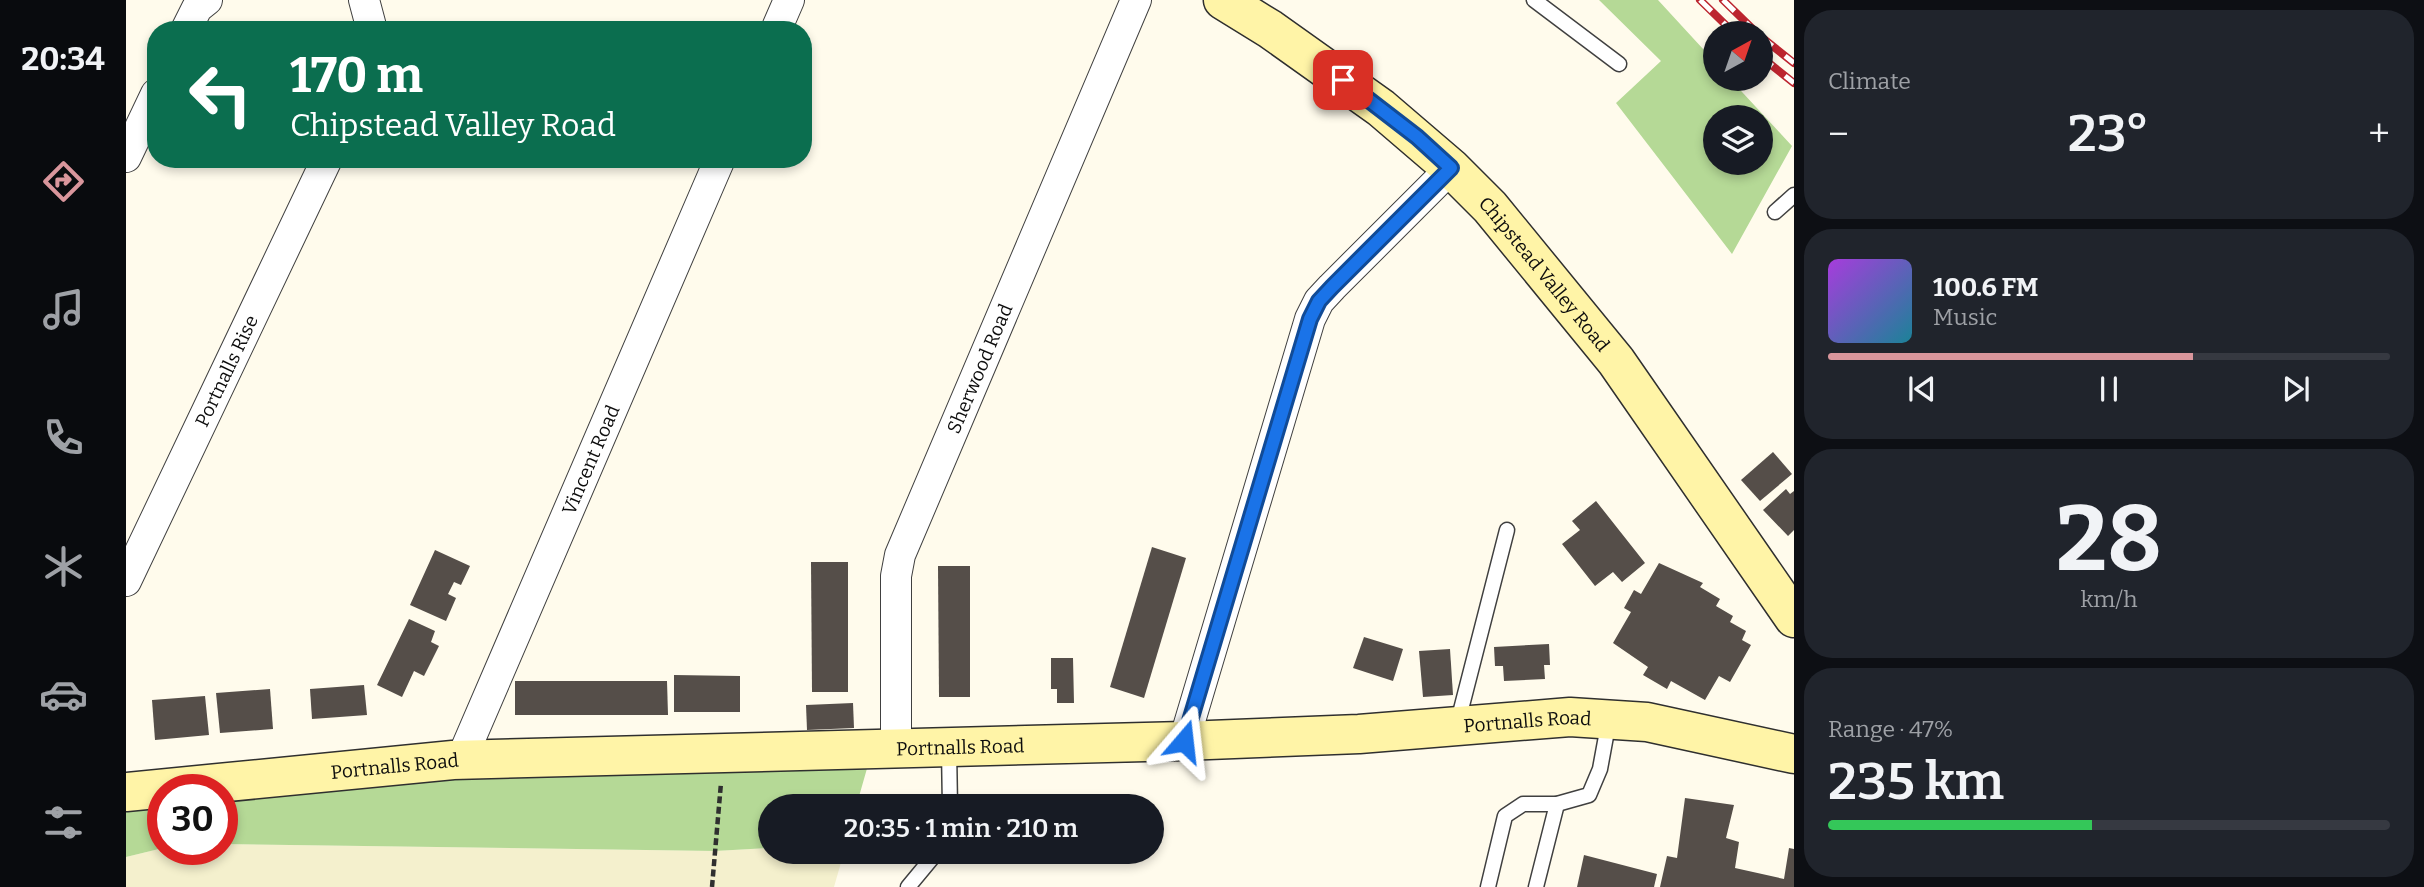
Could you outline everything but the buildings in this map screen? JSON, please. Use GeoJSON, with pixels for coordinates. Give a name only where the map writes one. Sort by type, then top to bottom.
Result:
{"type":"FeatureCollection","features":[{"type":"Feature","properties":{"kind":"street"},"geometry":{"type":"LineString","coordinates":[[190,21],[197,8],[208,0]]}},
{"type":"Feature","properties":{"kind":"street"},"geometry":{"type":"LineString","coordinates":[[365,0],[370,21]]}},
{"type":"Feature","properties":{"kind":"street"},"geometry":{"type":"LineString","coordinates":[[780,21],[789,0]]}},
{"type":"Feature","properties":{"kind":"street","name":"Sherwood Road"},"geometry":{"type":"LineString","coordinates":[[896,751],[896,576],[900,555],[1136,0]]}},
{"type":"Feature","properties":{"kind":"street","name":"Chipstead Valley Road"},"geometry":{"type":"LineString","coordinates":[[1223,0],[1343,80],[1417,137],[1451,168],[1534,257],[1616,361],[1794,618]]}},
{"type":"Feature","properties":{"kind":"street"},"geometry":{"type":"LineString","coordinates":[[126,157],[147,113]]}},
{"type":"Feature","properties":{"kind":"street","name":"Portnalls Rise"},"geometry":{"type":"LineString","coordinates":[[126,581],[323,168]]}},
{"type":"Feature","properties":{"kind":"street","name":"Vincent Road"},"geometry":{"type":"LineString","coordinates":[[461,760],[716,168]]}},
{"type":"Feature","properties":{"kind":"street"},"geometry":{"type":"LineString","coordinates":[[1184,741],[1310,319],[1319,301],[1332,287],[1451,168]]}},
{"type":"Feature","properties":{"kind":"street","name":"Portnalls Road"},"geometry":{"type":"LineString","coordinates":[[126,792],[461,760],[896,751],[1184,741],[1570,717],[1610,717],[1647,722],[1794,754]]}},
{"type":"Feature","properties":{"kind":"lane"},"geometry":{"type":"LineString","coordinates":[[1534,0],[1619,64]]}},
{"type":"Feature","properties":{"kind":"lane"},"geometry":{"type":"LineString","coordinates":[[1774,212],[1794,195]]}},
{"type":"Feature","properties":{"kind":"lane"},"geometry":{"type":"LineString","coordinates":[[1456,726],[1507,530]]}},
{"type":"Feature","properties":{"kind":"lane"},"geometry":{"type":"LineString","coordinates":[[1488,887],[1506,816],[1523,804],[1557,804],[1589,795],[1600,769],[1610,717]]}},
{"type":"Feature","properties":{"kind":"lane"},"geometry":{"type":"LineString","coordinates":[[949,749],[950,794]]}},
{"type":"Feature","properties":{"kind":"lane"},"geometry":{"type":"LineString","coordinates":[[1536,887],[1557,804]]}},
{"type":"Feature","properties":{"kind":"lane"},"geometry":{"type":"LineString","coordinates":[[908,887],[927,864]]}},
{"type":"Feature","properties":{"kind":"path"},"geometry":{"type":"LineString","coordinates":[[712,887],[723,754]]}},
{"type":"Feature","properties":{"kind":"shaded area"},"geometry":{"type":"Polygon","coordinates":[[[238,844],[715,851],[758,849],[758,864],[841,864],[834,887],[126,887],[126,857],[147,852],[147,865],[238,865],[238,844]]]}},
{"type":"Feature","properties":{"kind":"green space"},"geometry":{"type":"Polygon","coordinates":[[[1599,0],[1658,0],[1703,49],[1703,91],[1741,91],[1754,105],[1703,105],[1703,175],[1773,175],[1773,125],[1792,146],[1732,254],[1616,103],[1661,61],[1599,0]]]}},
{"type":"Feature","properties":{"kind":"green space"},"geometry":{"type":"Polygon","coordinates":[[[872,751],[860,794],[758,794],[758,849],[715,851],[238,844],[238,781],[461,760],[872,751]]]}},
{"type":"Feature","properties":{"kind":"green space"},"geometry":{"type":"Polygon","coordinates":[[[147,790],[147,852],[126,857],[126,792],[147,790]]]}},
{"type":"Feature","properties":{"kind":"railway"},"geometry":{"type":"LineString","coordinates":[[1700,0],[1722,21]]}},
{"type":"Feature","properties":{"kind":"railway"},"geometry":{"type":"LineString","coordinates":[[1723,0],[1745,21]]}},
{"type":"Feature","properties":{"kind":"railway"},"geometry":{"type":"LineString","coordinates":[[1773,46],[1794,63]]}},
{"type":"Feature","properties":{"kind":"railway"},"geometry":{"type":"LineString","coordinates":[[1773,66],[1794,83]]}},
{"type":"Feature","properties":{"kind":"route"},"geometry":{"type":"LineString","coordinates":[[1184,741],[1310,319],[1319,301],[1332,287],[1451,168],[1417,137],[1343,80]]}}]}
